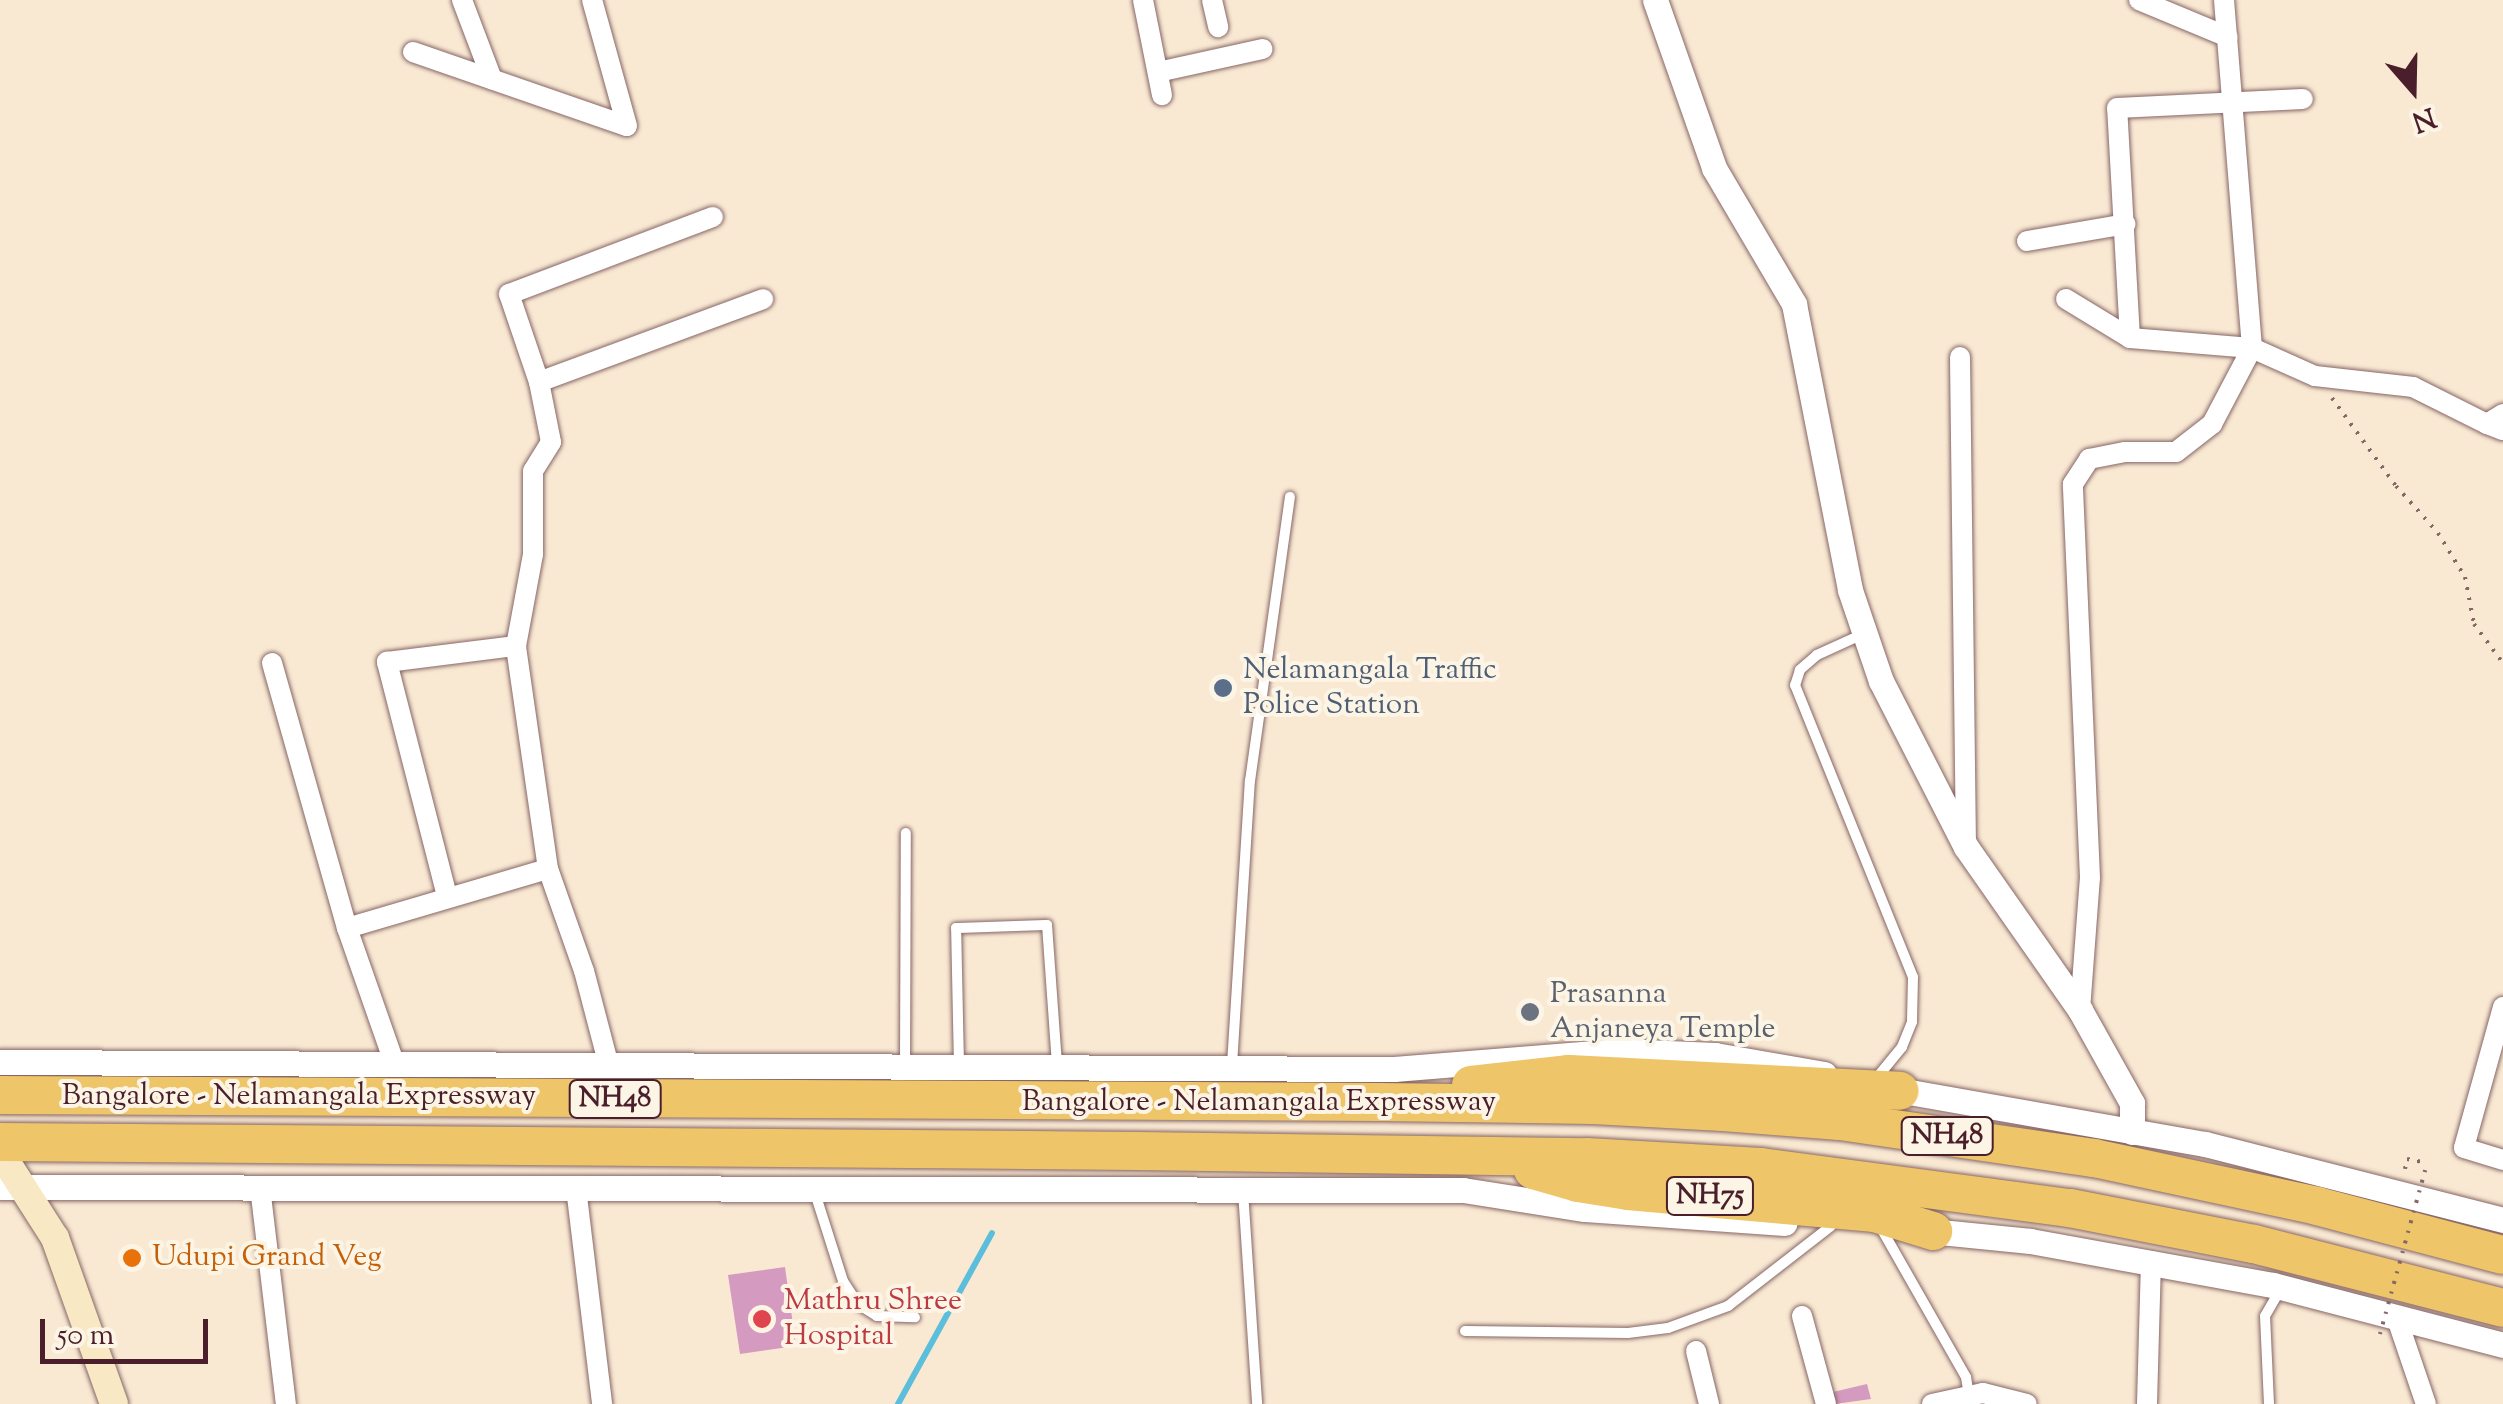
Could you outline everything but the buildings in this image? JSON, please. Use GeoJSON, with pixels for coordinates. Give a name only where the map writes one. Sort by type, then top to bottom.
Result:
{"type":"FeatureCollection","features":[{"type":"Feature","properties":{"kind":"highway"},"geometry":{"type":"LineString","coordinates":[[1380,1102],[1505,1079],[1570,1074],[1886,1088]]}},
{"type":"Feature","properties":{"kind":"highway","name":"Bangalore - Nelamangala Expressway"},"geometry":{"type":"LineString","coordinates":[[0,1095],[1593,1104],[1875,1126],[2094,1158],[2198,1179],[2503,1256]]}},
{"type":"Feature","properties":{"kind":"highway","name":"Bangalore - Nelamangala Expressway"},"geometry":{"type":"LineString","coordinates":[[0,1142],[1487,1156],[1761,1167],[1929,1186],[2254,1244],[2503,1308]]}},
{"type":"Feature","properties":{"kind":"highway","name":"NH75"},"geometry":{"type":"LineString","coordinates":[[1487,1156],[1578,1184],[1875,1213],[1933,1231]]}},
{"type":"Feature","properties":{"kind":"main road"},"geometry":{"type":"LineString","coordinates":[[0,1152],[13,1188],[55,1238],[114,1404]]}},
{"type":"Feature","properties":{"kind":"street"},"geometry":{"type":"LineString","coordinates":[[462,0],[492,79]]}},
{"type":"Feature","properties":{"kind":"street"},"geometry":{"type":"LineString","coordinates":[[414,52],[627,126],[592,0]]}},
{"type":"Feature","properties":{"kind":"street"},"geometry":{"type":"LineString","coordinates":[[1144,0],[1162,95]]}},
{"type":"Feature","properties":{"kind":"street"},"geometry":{"type":"LineString","coordinates":[[1212,0],[1218,27]]}},
{"type":"Feature","properties":{"kind":"street"},"geometry":{"type":"LineString","coordinates":[[1654,0],[1714,168],[1794,304],[1850,590],[1881,681],[1966,847],[2080,1010],[2132,1103],[2132,1132]]}},
{"type":"Feature","properties":{"kind":"street"},"geometry":{"type":"LineString","coordinates":[[2139,0],[2228,38]]}},
{"type":"Feature","properties":{"kind":"street"},"geometry":{"type":"LineString","coordinates":[[2080,1010],[2090,878],[2072,484],[2089,459],[2125,452],[2176,452],[2212,424],[2252,348],[2224,0]]}},
{"type":"Feature","properties":{"kind":"street"},"geometry":{"type":"LineString","coordinates":[[1158,72],[1263,49]]}},
{"type":"Feature","properties":{"kind":"street"},"geometry":{"type":"LineString","coordinates":[[2130,338],[2117,108],[2303,99]]}},
{"type":"Feature","properties":{"kind":"street"},"geometry":{"type":"LineString","coordinates":[[609,1066],[584,970],[548,869],[516,646],[533,554],[533,471],[551,442],[539,382],[510,294],[713,217]]}},
{"type":"Feature","properties":{"kind":"street"},"geometry":{"type":"LineString","coordinates":[[2028,241],[2126,224]]}},
{"type":"Feature","properties":{"kind":"street"},"geometry":{"type":"LineString","coordinates":[[539,382],[763,298]]}},
{"type":"Feature","properties":{"kind":"street"},"geometry":{"type":"LineString","coordinates":[[2066,299],[2130,338],[2252,348],[2315,376],[2413,387],[2498,423]]}},
{"type":"Feature","properties":{"kind":"street"},"geometry":{"type":"LineString","coordinates":[[1960,358],[1966,847]]}},
{"type":"Feature","properties":{"kind":"street"},"geometry":{"type":"LineString","coordinates":[[447,896],[387,662],[516,646]]}},
{"type":"Feature","properties":{"kind":"street"},"geometry":{"type":"LineString","coordinates":[[272,662],[347,928],[395,1065]]}},
{"type":"Feature","properties":{"kind":"street"},"geometry":{"type":"LineString","coordinates":[[347,928],[548,869]]}},
{"type":"Feature","properties":{"kind":"street"},"geometry":{"type":"LineString","coordinates":[[2503,1007],[2464,1148],[2503,1160]]}},
{"type":"Feature","properties":{"kind":"street"},"geometry":{"type":"LineString","coordinates":[[0,1062],[1394,1068],[1618,1051],[1760,1060],[1886,1088],[2205,1144],[2503,1220]]}},
{"type":"Feature","properties":{"kind":"street"},"geometry":{"type":"LineString","coordinates":[[260,1187],[286,1404]]}},
{"type":"Feature","properties":{"kind":"street"},"geometry":{"type":"LineString","coordinates":[[13,1188],[1463,1190],[1586,1210],[1933,1231]]}},
{"type":"Feature","properties":{"kind":"street"},"geometry":{"type":"LineString","coordinates":[[576,1188],[602,1404]]}},
{"type":"Feature","properties":{"kind":"street","name":"NH75"},"geometry":{"type":"LineString","coordinates":[[1933,1231],[2151,1261],[2282,1287],[2388,1325],[2503,1344]]}},
{"type":"Feature","properties":{"kind":"street"},"geometry":{"type":"LineString","coordinates":[[2147,1404],[2151,1261]]}},
{"type":"Feature","properties":{"kind":"street"},"geometry":{"type":"LineString","coordinates":[[1802,1316],[1826,1404]]}},
{"type":"Feature","properties":{"kind":"street"},"geometry":{"type":"LineString","coordinates":[[2388,1325],[2426,1404]]}},
{"type":"Feature","properties":{"kind":"street"},"geometry":{"type":"LineString","coordinates":[[1696,1351],[1709,1404]]}},
{"type":"Feature","properties":{"kind":"street"},"geometry":{"type":"LineString","coordinates":[[1932,1404],[1983,1393],[2027,1404]]}},
{"type":"Feature","properties":{"kind":"lane"},"geometry":{"type":"LineString","coordinates":[[1232,1066],[1250,781],[1290,497]]}},
{"type":"Feature","properties":{"kind":"lane"},"geometry":{"type":"LineString","coordinates":[[1864,633],[1817,655],[1800,670],[1796,685],[1913,977],[1912,1022],[1886,1088]]}},
{"type":"Feature","properties":{"kind":"lane"},"geometry":{"type":"LineString","coordinates":[[905,1068],[906,833]]}},
{"type":"Feature","properties":{"kind":"lane"},"geometry":{"type":"LineString","coordinates":[[960,1067],[956,928],[1046,925],[1057,1066]]}},
{"type":"Feature","properties":{"kind":"lane"},"geometry":{"type":"LineString","coordinates":[[813,1189],[843,1281],[858,1304],[877,1316],[915,1317]]}},
{"type":"Feature","properties":{"kind":"lane"},"geometry":{"type":"LineString","coordinates":[[1243,1190],[1258,1404]]}},
{"type":"Feature","properties":{"kind":"lane"},"geometry":{"type":"LineString","coordinates":[[1466,1331],[1628,1333],[1668,1328],[1728,1306],[1831,1226]]}},
{"type":"Feature","properties":{"kind":"lane"},"geometry":{"type":"LineString","coordinates":[[1881,1228],[1966,1378],[1968,1396]]}},
{"type":"Feature","properties":{"kind":"lane"},"geometry":{"type":"LineString","coordinates":[[2269,1404],[2265,1316],[2282,1287]]}},
{"type":"Feature","properties":{"kind":"path"},"geometry":{"type":"LineString","coordinates":[[2315,376],[2396,486],[2438,533],[2465,576],[2474,624],[2503,663]]}},
{"type":"Feature","properties":{"kind":"path"},"geometry":{"type":"LineString","coordinates":[[2388,1325],[2427,1163],[2408,1159]]}},
{"type":"Feature","properties":{"kind":"waterway"},"geometry":{"type":"LineString","coordinates":[[898,1404],[992,1233]]}},
{"type":"Feature","properties":{"kind":"place","name":"Nelamangala Traffic Police Station"},"geometry":{"type":"Point","coordinates":[1223,688]}},
{"type":"Feature","properties":{"kind":"place","name":"Prasanna Anjaneya Temple"},"geometry":{"type":"Point","coordinates":[1530,1012]}},
{"type":"Feature","properties":{"kind":"place","name":"Udupi Grand Veg"},"geometry":{"type":"Point","coordinates":[132,1258]}},
{"type":"Feature","properties":{"kind":"place","name":"Mathru Shree Hospital"},"geometry":{"type":"Point","coordinates":[762,1319]}}]}
